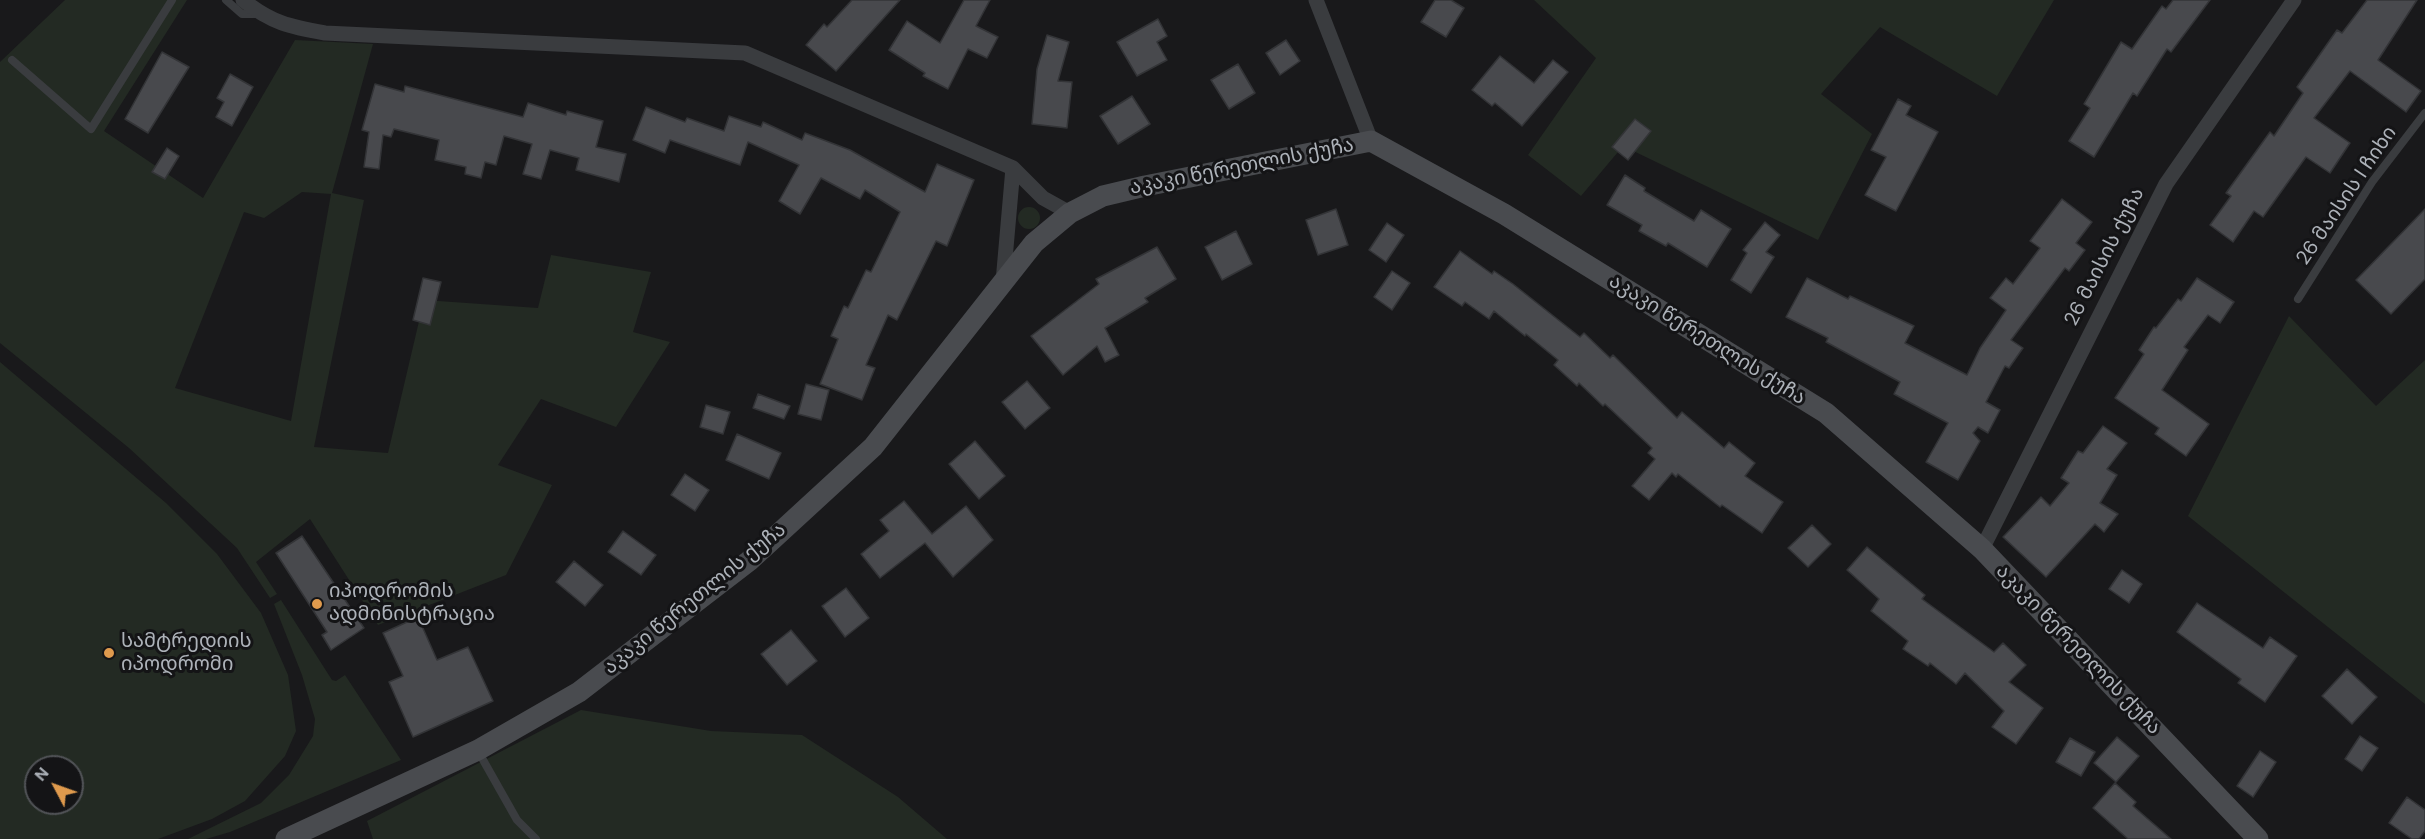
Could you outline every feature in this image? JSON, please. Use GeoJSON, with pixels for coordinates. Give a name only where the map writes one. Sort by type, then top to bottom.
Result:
{"type":"FeatureCollection","features":[{"type":"Feature","properties":{"kind":"street"},"geometry":{"type":"LineString","coordinates":[[243,0],[260,14],[291,27],[325,33],[745,53],[1013,168],[1043,198],[1070,213]]}},
{"type":"Feature","properties":{"kind":"street"},"geometry":{"type":"LineString","coordinates":[[1316,0],[1371,141]]}},
{"type":"Feature","properties":{"kind":"street","name":"26 მაისის ქუჩა"},"geometry":{"type":"LineString","coordinates":[[1982,549],[2166,184],[2294,0]]}},
{"type":"Feature","properties":{"kind":"street","name":"აკაკი წერეთლის ქუჩა"},"geometry":{"type":"LineString","coordinates":[[286,839],[478,750],[579,692],[749,561],[873,447],[1034,243],[1070,213],[1103,196],[1371,141],[1504,214],[1826,413],[1982,549],[2258,839]]}},
{"type":"Feature","properties":{"kind":"street"},"geometry":{"type":"LineString","coordinates":[[1003,283],[1013,168]]}},
{"type":"Feature","properties":{"kind":"lane"},"geometry":{"type":"LineString","coordinates":[[12,60],[91,129],[172,0]]}},
{"type":"Feature","properties":{"kind":"lane"},"geometry":{"type":"LineString","coordinates":[[226,0],[242,14],[260,14]]}},
{"type":"Feature","properties":{"kind":"lane","name":"26 მაისის I ჩიხი"},"geometry":{"type":"LineString","coordinates":[[2298,299],[2372,182],[2425,113]]}},
{"type":"Feature","properties":{"kind":"lane"},"geometry":{"type":"LineString","coordinates":[[478,750],[517,820],[536,839]]}},
{"type":"Feature","properties":{"kind":"shaded area"},"geometry":{"type":"Polygon","coordinates":[[[65,0],[187,0],[104,131],[203,198],[295,40],[373,44],[332,193],[364,200],[314,447],[388,453],[424,300],[538,308],[551,255],[651,272],[633,332],[670,342],[616,427],[541,399],[498,465],[552,485],[506,575],[378,625],[310,519],[256,562],[277,594],[270,598],[237,548],[129,448],[0,343],[0,62],[65,0]],[[302,192],[264,218],[244,212],[175,388],[291,421],[331,194],[302,192]]]}},
{"type":"Feature","properties":{"kind":"shaded area"},"geometry":{"type":"Polygon","coordinates":[[[1534,0],[2054,0],[1997,96],[1880,27],[1821,94],[1872,134],[1818,240],[1623,146],[1581,196],[1528,155],[1596,58],[1534,0]]]}},
{"type":"Feature","properties":{"kind":"shaded area"},"geometry":{"type":"Polygon","coordinates":[[[1029,207],[1037,210],[1040,218],[1037,226],[1029,229],[1021,226],[1018,218],[1021,210],[1029,207]]]}},
{"type":"Feature","properties":{"kind":"shaded area"},"geometry":{"type":"Polygon","coordinates":[[[2289,316],[2376,406],[2425,360],[2425,704],[2188,516],[2289,316]]]}},
{"type":"Feature","properties":{"kind":"shaded area"},"geometry":{"type":"Polygon","coordinates":[[[0,362],[166,503],[217,554],[261,613],[288,675],[296,731],[285,756],[245,801],[212,819],[158,839],[0,839],[0,362]]]}},
{"type":"Feature","properties":{"kind":"shaded area"},"geometry":{"type":"Polygon","coordinates":[[[281,600],[332,680],[336,681],[345,675],[401,760],[230,832],[206,839],[188,839],[261,803],[289,775],[313,736],[315,719],[302,675],[274,604],[281,600]]]}},
{"type":"Feature","properties":{"kind":"shaded area"},"geometry":{"type":"Polygon","coordinates":[[[581,710],[711,731],[802,735],[898,797],[947,839],[373,839],[367,821],[581,710]]]}},
{"type":"Feature","properties":{"kind":"building"},"geometry":{"type":"Polygon","coordinates":[[[852,0],[900,0],[836,71],[806,45],[824,24],[827,27],[852,0]]]}},
{"type":"Feature","properties":{"kind":"building"},"geometry":{"type":"Polygon","coordinates":[[[964,0],[990,0],[976,26],[998,37],[987,58],[968,49],[948,89],[923,76],[925,73],[889,50],[907,21],[940,43],[964,0]]]}},
{"type":"Feature","properties":{"kind":"building"},"geometry":{"type":"Polygon","coordinates":[[[1435,0],[1451,0],[1464,8],[1446,37],[1421,22],[1435,0]]]}},
{"type":"Feature","properties":{"kind":"building"},"geometry":{"type":"Polygon","coordinates":[[[2173,0],[2210,0],[2171,52],[2167,49],[2137,96],[2133,93],[2094,157],[2069,141],[2090,108],[2084,104],[2121,42],[2132,49],[2162,6],[2166,9],[2173,0]]]}},
{"type":"Feature","properties":{"kind":"building"},"geometry":{"type":"Polygon","coordinates":[[[2367,0],[2417,0],[2378,60],[2421,91],[2406,112],[2350,71],[2314,118],[2350,143],[2330,173],[2306,157],[2263,217],[2254,211],[2233,242],[2210,225],[2231,196],[2226,193],[2270,132],[2274,136],[2303,93],[2297,87],[2337,30],[2342,33],[2367,0]]]}},
{"type":"Feature","properties":{"kind":"building"},"geometry":{"type":"Polygon","coordinates":[[[1158,19],[1167,36],[1157,42],[1167,60],[1137,76],[1117,42],[1158,19]]]}},
{"type":"Feature","properties":{"kind":"building"},"geometry":{"type":"Polygon","coordinates":[[[1047,35],[1069,42],[1058,81],[1072,82],[1067,128],[1032,124],[1037,69],[1047,35]]]}},
{"type":"Feature","properties":{"kind":"building"},"geometry":{"type":"Polygon","coordinates":[[[1286,40],[1300,61],[1280,75],[1266,53],[1286,40]]]}},
{"type":"Feature","properties":{"kind":"building"},"geometry":{"type":"Polygon","coordinates":[[[162,52],[189,67],[148,133],[125,119],[162,52]]]}},
{"type":"Feature","properties":{"kind":"building"},"geometry":{"type":"Polygon","coordinates":[[[1500,56],[1534,83],[1553,60],[1568,72],[1522,126],[1495,103],[1492,106],[1472,90],[1500,56]]]}},
{"type":"Feature","properties":{"kind":"building"},"geometry":{"type":"Polygon","coordinates":[[[1238,64],[1255,93],[1229,109],[1211,80],[1238,64]]]}},
{"type":"Feature","properties":{"kind":"building"},"geometry":{"type":"Polygon","coordinates":[[[230,74],[253,87],[232,126],[216,117],[224,102],[217,98],[230,74]]]}},
{"type":"Feature","properties":{"kind":"building"},"geometry":{"type":"Polygon","coordinates":[[[375,84],[404,92],[405,86],[523,117],[528,103],[566,115],[567,111],[603,121],[596,147],[626,154],[619,182],[576,170],[579,158],[550,150],[541,179],[523,174],[532,144],[504,136],[496,165],[485,162],[481,178],[465,174],[466,167],[435,160],[439,140],[394,129],[391,137],[383,135],[379,169],[364,167],[369,132],[362,130],[375,84]]]}},
{"type":"Feature","properties":{"kind":"building"},"geometry":{"type":"Polygon","coordinates":[[[1132,96],[1150,124],[1118,144],[1100,116],[1132,96]]]}},
{"type":"Feature","properties":{"kind":"building"},"geometry":{"type":"Polygon","coordinates":[[[1898,99],[1911,106],[1906,115],[1938,132],[1896,211],[1865,195],[1886,157],[1871,150],[1898,99]]]}},
{"type":"Feature","properties":{"kind":"building"},"geometry":{"type":"Polygon","coordinates":[[[646,107],[685,122],[687,118],[724,131],[729,116],[761,127],[763,122],[802,140],[805,133],[850,150],[925,192],[937,164],[974,180],[947,246],[936,241],[897,320],[888,315],[866,365],[875,368],[862,400],[820,384],[838,339],[831,336],[844,306],[848,308],[866,270],[871,272],[900,212],[865,190],[860,199],[821,178],[800,214],[779,201],[799,165],[748,142],[740,165],[670,140],[665,153],[633,140],[646,107]]]}},
{"type":"Feature","properties":{"kind":"building"},"geometry":{"type":"Polygon","coordinates":[[[1635,119],[1651,131],[1628,160],[1612,147],[1635,119]]]}},
{"type":"Feature","properties":{"kind":"building"},"geometry":{"type":"Polygon","coordinates":[[[167,148],[179,156],[165,179],[152,172],[167,148]]]}},
{"type":"Feature","properties":{"kind":"building"},"geometry":{"type":"Polygon","coordinates":[[[1625,175],[1645,188],[1644,191],[1694,221],[1701,210],[1731,229],[1707,267],[1668,243],[1666,246],[1639,231],[1642,225],[1607,205],[1625,175]]]}},
{"type":"Feature","properties":{"kind":"building"},"geometry":{"type":"Polygon","coordinates":[[[2062,199],[2092,222],[2076,243],[2085,250],[2069,271],[2065,268],[2011,340],[2023,348],[2009,368],[2005,366],[1986,402],[2000,410],[1988,433],[1978,427],[1973,433],[1980,441],[1958,480],[1926,462],[1948,423],[1894,394],[1900,382],[1826,342],[1828,338],[1786,317],[1807,278],[1848,299],[1850,296],[1914,326],[1905,343],[1967,375],[1980,348],[2006,310],[1990,298],[2006,278],[2013,284],[2040,248],[2030,241],[2062,199]]]}},
{"type":"Feature","properties":{"kind":"building"},"geometry":{"type":"Polygon","coordinates":[[[1336,209],[1348,245],[1318,255],[1306,220],[1336,209]]]}},
{"type":"Feature","properties":{"kind":"building"},"geometry":{"type":"Polygon","coordinates":[[[2425,209],[2425,279],[2391,314],[2356,280],[2425,209]]]}},
{"type":"Feature","properties":{"kind":"building"},"geometry":{"type":"Polygon","coordinates":[[[1765,222],[1780,235],[1766,252],[1774,257],[1751,293],[1731,280],[1747,253],[1743,250],[1765,222]]]}},
{"type":"Feature","properties":{"kind":"building"},"geometry":{"type":"Polygon","coordinates":[[[1387,223],[1404,235],[1386,262],[1369,250],[1387,223]]]}},
{"type":"Feature","properties":{"kind":"building"},"geometry":{"type":"Polygon","coordinates":[[[1236,231],[1252,264],[1222,280],[1205,247],[1236,231]]]}},
{"type":"Feature","properties":{"kind":"building"},"geometry":{"type":"Polygon","coordinates":[[[1157,247],[1176,279],[1145,298],[1148,302],[1105,328],[1119,355],[1105,362],[1097,346],[1063,375],[1031,336],[1099,284],[1096,279],[1157,247]]]}},
{"type":"Feature","properties":{"kind":"building"},"geometry":{"type":"Polygon","coordinates":[[[1460,251],[1492,274],[1494,271],[1513,284],[1580,337],[1584,333],[1610,358],[1613,355],[1677,418],[1682,412],[1724,448],[1729,442],[1755,463],[1745,476],[1783,502],[1762,533],[1722,505],[1720,507],[1678,474],[1676,477],[1672,473],[1649,500],[1632,486],[1655,459],[1648,453],[1652,448],[1605,404],[1603,406],[1579,383],[1577,386],[1554,365],[1558,360],[1526,334],[1525,336],[1494,311],[1489,319],[1465,302],[1462,306],[1434,287],[1460,251]]]}},
{"type":"Feature","properties":{"kind":"building"},"geometry":{"type":"Polygon","coordinates":[[[1392,271],[1410,283],[1392,310],[1374,297],[1392,271]]]}},
{"type":"Feature","properties":{"kind":"building"},"geometry":{"type":"Polygon","coordinates":[[[423,278],[441,282],[430,325],[413,320],[423,278]]]}},
{"type":"Feature","properties":{"kind":"building"},"geometry":{"type":"Polygon","coordinates":[[[2197,278],[2234,302],[2220,323],[2208,315],[2184,347],[2188,350],[2162,390],[2209,424],[2186,456],[2155,434],[2159,428],[2115,398],[2144,354],[2139,350],[2154,327],[2156,328],[2178,299],[2181,301],[2197,278]]]}},
{"type":"Feature","properties":{"kind":"building"},"geometry":{"type":"Polygon","coordinates":[[[1027,381],[1050,408],[1025,429],[1002,402],[1027,381]]]}},
{"type":"Feature","properties":{"kind":"building"},"geometry":{"type":"Polygon","coordinates":[[[806,384],[829,390],[821,420],[798,414],[806,384]]]}},
{"type":"Feature","properties":{"kind":"building"},"geometry":{"type":"Polygon","coordinates":[[[758,394],[790,406],[784,419],[753,408],[758,394]]]}},
{"type":"Feature","properties":{"kind":"building"},"geometry":{"type":"Polygon","coordinates":[[[706,405],[730,412],[723,434],[700,427],[706,405]]]}},
{"type":"Feature","properties":{"kind":"building"},"geometry":{"type":"Polygon","coordinates":[[[2103,426],[2127,443],[2107,469],[2117,475],[2100,503],[2118,514],[2104,532],[2095,524],[2046,577],[2003,537],[2041,497],[2050,506],[2069,483],[2061,478],[2078,451],[2083,453],[2103,426]]]}},
{"type":"Feature","properties":{"kind":"building"},"geometry":{"type":"Polygon","coordinates":[[[737,434],[781,453],[769,479],[726,460],[737,434]]]}},
{"type":"Feature","properties":{"kind":"building"},"geometry":{"type":"Polygon","coordinates":[[[975,441],[1005,476],[979,499],[949,464],[975,441]]]}},
{"type":"Feature","properties":{"kind":"building"},"geometry":{"type":"Polygon","coordinates":[[[685,474],[709,490],[695,511],[671,495],[685,474]]]}},
{"type":"Feature","properties":{"kind":"building"},"geometry":{"type":"Polygon","coordinates":[[[904,501],[932,534],[966,506],[993,540],[953,577],[925,543],[880,578],[861,554],[889,531],[880,520],[904,501]]]}},
{"type":"Feature","properties":{"kind":"building"},"geometry":{"type":"Polygon","coordinates":[[[1812,525],[1831,544],[1808,567],[1788,548],[1812,525]]]}},
{"type":"Feature","properties":{"kind":"building"},"geometry":{"type":"Polygon","coordinates":[[[623,531],[656,555],[641,575],[608,552],[623,531]]]}},
{"type":"Feature","properties":{"kind":"building"},"geometry":{"type":"Polygon","coordinates":[[[302,536],[364,628],[331,650],[322,635],[327,632],[276,553],[302,536]]]}},
{"type":"Feature","properties":{"kind":"building"},"geometry":{"type":"Polygon","coordinates":[[[1867,547],[1925,595],[1922,599],[1994,652],[2003,643],[2026,665],[2009,682],[2043,708],[2016,744],[1992,727],[2004,711],[1965,673],[1956,684],[1930,663],[1928,666],[1903,649],[1908,641],[1871,611],[1879,599],[1847,570],[1867,547]]]}},
{"type":"Feature","properties":{"kind":"building"},"geometry":{"type":"Polygon","coordinates":[[[574,561],[603,585],[585,606],[556,582],[574,561]]]}},
{"type":"Feature","properties":{"kind":"building"},"geometry":{"type":"Polygon","coordinates":[[[2122,570],[2142,584],[2129,603],[2109,589],[2122,570]]]}},
{"type":"Feature","properties":{"kind":"building"},"geometry":{"type":"Polygon","coordinates":[[[846,588],[869,618],[845,637],[822,606],[846,588]]]}},
{"type":"Feature","properties":{"kind":"building"},"geometry":{"type":"Polygon","coordinates":[[[2197,603],[2263,648],[2270,637],[2297,656],[2265,702],[2238,683],[2241,679],[2177,632],[2197,603]]]}},
{"type":"Feature","properties":{"kind":"building"},"geometry":{"type":"Polygon","coordinates":[[[418,617],[437,660],[468,647],[493,701],[413,737],[389,682],[403,676],[383,633],[418,617]]]}},
{"type":"Feature","properties":{"kind":"building"},"geometry":{"type":"Polygon","coordinates":[[[791,630],[817,661],[787,685],[761,654],[791,630]]]}},
{"type":"Feature","properties":{"kind":"building"},"geometry":{"type":"Polygon","coordinates":[[[2347,669],[2377,697],[2352,724],[2322,696],[2347,669]]]}},
{"type":"Feature","properties":{"kind":"building"},"geometry":{"type":"Polygon","coordinates":[[[2360,736],[2378,748],[2362,771],[2345,759],[2360,736]]]}},
{"type":"Feature","properties":{"kind":"building"},"geometry":{"type":"Polygon","coordinates":[[[2117,737],[2139,756],[2116,782],[2094,763],[2117,737]]]}},
{"type":"Feature","properties":{"kind":"building"},"geometry":{"type":"Polygon","coordinates":[[[2070,738],[2095,752],[2081,776],[2056,762],[2070,738]]]}},
{"type":"Feature","properties":{"kind":"building"},"geometry":{"type":"Polygon","coordinates":[[[2260,751],[2276,762],[2253,797],[2237,786],[2260,751]]]}},
{"type":"Feature","properties":{"kind":"building"},"geometry":{"type":"Polygon","coordinates":[[[2115,783],[2136,802],[2133,806],[2171,839],[2128,839],[2093,808],[2115,783]]]}},
{"type":"Feature","properties":{"kind":"building"},"geometry":{"type":"Polygon","coordinates":[[[2407,797],[2425,810],[2425,831],[2419,839],[2412,839],[2389,823],[2407,797]]]}},
{"type":"Feature","properties":{"kind":"place","name":"იპოდრომის ადმინისტრაცია"},"geometry":{"type":"Point","coordinates":[317,604]}},
{"type":"Feature","properties":{"kind":"place","name":"სამტრედიის იპოდრომი"},"geometry":{"type":"Point","coordinates":[109,653]}}]}
